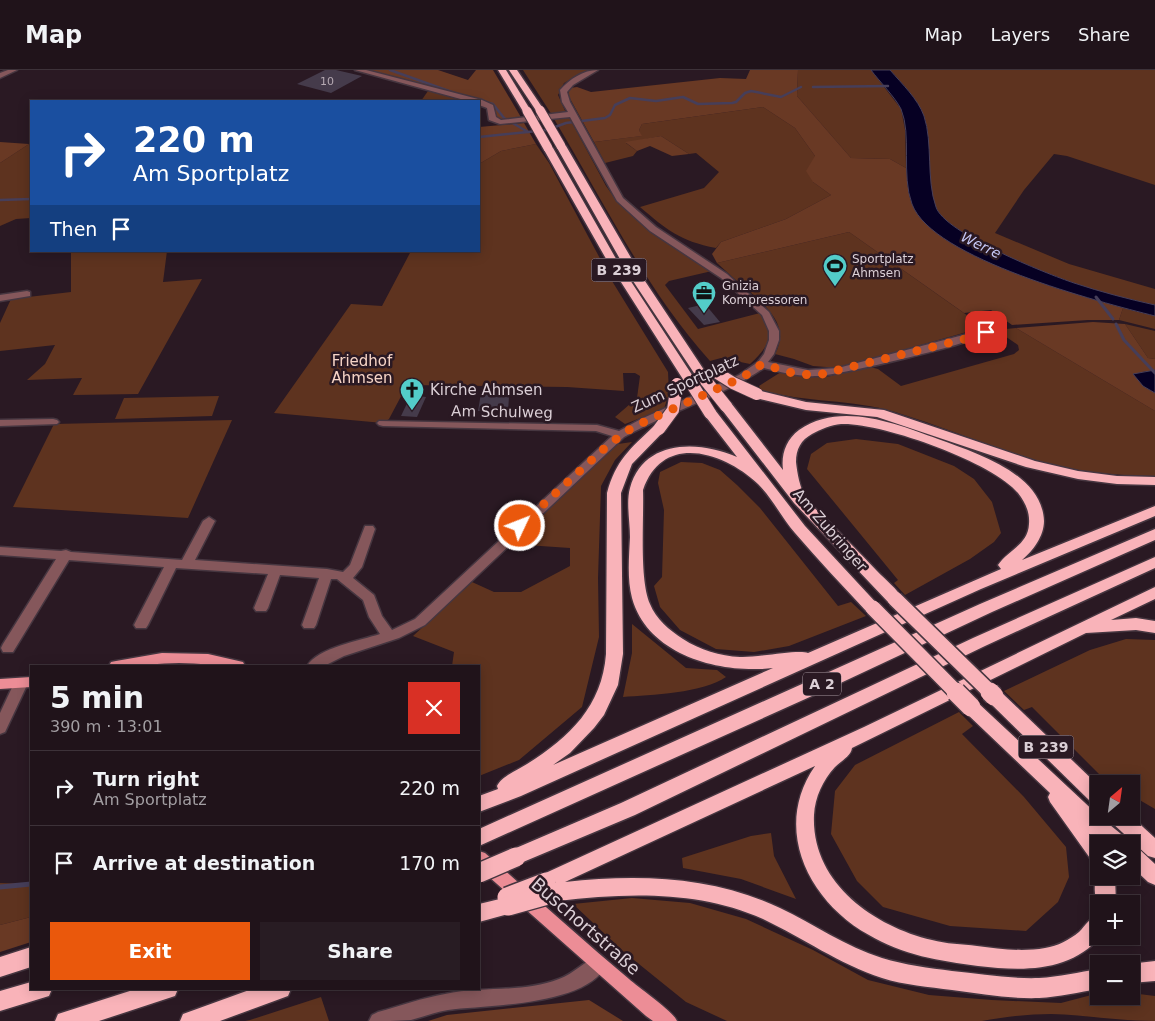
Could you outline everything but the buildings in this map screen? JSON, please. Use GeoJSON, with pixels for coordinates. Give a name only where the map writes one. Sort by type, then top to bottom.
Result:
{"type":"FeatureCollection","features":[{"type":"Feature","properties":{"kind":"highway","name":"B 239"},"geometry":{"type":"LineString","coordinates":[[502,70],[572,191],[667,348],[683,383]]}},
{"type":"Feature","properties":{"kind":"highway","name":"Am Zubringer"},"geometry":{"type":"LineString","coordinates":[[513,70],[540,110],[635,276],[679,342],[708,373],[726,406],[799,500],[895,599],[1090,789]]}},
{"type":"Feature","properties":{"kind":"highway"},"geometry":{"type":"LineString","coordinates":[[708,373],[758,394],[806,406],[879,413],[1031,464],[1078,475],[1117,480],[1155,481]]}},
{"type":"Feature","properties":{"kind":"highway","name":"Am Zubringer"},"geometry":{"type":"LineString","coordinates":[[683,383],[710,412],[800,529],[873,608],[971,707],[1109,835]]}},
{"type":"Feature","properties":{"kind":"highway"},"geometry":{"type":"LineString","coordinates":[[480,801],[542,764],[574,740],[607,694],[614,656],[614,493],[619,473],[625,462],[633,452],[659,429],[672,410],[683,383]]}},
{"type":"Feature","properties":{"kind":"highway"},"geometry":{"type":"LineString","coordinates":[[799,500],[790,470],[789,455],[793,443],[800,435],[814,427],[830,422],[850,420],[890,427],[994,466],[1011,478],[1026,493],[1037,516],[1036,532],[1030,544],[1021,555],[976,585]]}},
{"type":"Feature","properties":{"kind":"highway"},"geometry":{"type":"LineString","coordinates":[[762,481],[732,460],[702,451],[686,450],[672,452],[655,458],[646,466],[639,476],[636,490],[638,586],[642,604],[663,633],[706,656],[732,663],[760,664],[788,660],[838,648]]}},
{"type":"Feature","properties":{"kind":"highway"},"geometry":{"type":"LineString","coordinates":[[480,802],[514,792],[976,585],[1155,511]]}},
{"type":"Feature","properties":{"kind":"highway","name":"A 2"},"geometry":{"type":"LineString","coordinates":[[483,836],[986,608],[1155,534]]}},
{"type":"Feature","properties":{"kind":"highway","name":"A 2"},"geometry":{"type":"LineString","coordinates":[[480,873],[628,809],[979,642],[1155,562]]}},
{"type":"Feature","properties":{"kind":"highway"},"geometry":{"type":"LineString","coordinates":[[480,913],[552,887],[1155,592]]}},
{"type":"Feature","properties":{"kind":"highway"},"geometry":{"type":"LineString","coordinates":[[1075,630],[1136,624],[1155,627]]}},
{"type":"Feature","properties":{"kind":"highway"},"geometry":{"type":"LineString","coordinates":[[870,732],[836,755],[820,772],[811,786],[806,801],[804,820],[806,842],[815,868],[847,907],[874,928],[898,939],[934,951],[1011,960],[1037,960],[1061,954],[1080,944],[1090,933]]}},
{"type":"Feature","properties":{"kind":"highway"},"geometry":{"type":"LineString","coordinates":[[1040,773],[1090,842]]}},
{"type":"Feature","properties":{"kind":"highway"},"geometry":{"type":"LineString","coordinates":[[1125,825],[1142,845],[1155,876]]}},
{"type":"Feature","properties":{"kind":"highway"},"geometry":{"type":"LineString","coordinates":[[1142,845],[1155,850]]}},
{"type":"Feature","properties":{"kind":"highway"},"geometry":{"type":"LineString","coordinates":[[552,887],[637,885],[679,888],[718,896],[755,907],[806,930],[871,964],[905,974],[1011,988],[1050,987],[1090,980]]}},
{"type":"Feature","properties":{"kind":"highway"},"geometry":{"type":"LineString","coordinates":[[480,909],[505,903]]}},
{"type":"Feature","properties":{"kind":"highway"},"geometry":{"type":"LineString","coordinates":[[0,967],[30,957]]}},
{"type":"Feature","properties":{"kind":"highway"},"geometry":{"type":"LineString","coordinates":[[1140,973],[1155,972]]}},
{"type":"Feature","properties":{"kind":"highway"},"geometry":{"type":"LineString","coordinates":[[0,1001],[38,990]]}},
{"type":"Feature","properties":{"kind":"highway"},"geometry":{"type":"LineString","coordinates":[[66,1021],[164,990]]}},
{"type":"Feature","properties":{"kind":"highway"},"geometry":{"type":"LineString","coordinates":[[191,1021],[277,990]]}},
{"type":"Feature","properties":{"kind":"main road"},"geometry":{"type":"LineString","coordinates":[[121,665],[158,658],[198,658],[233,665]]}},
{"type":"Feature","properties":{"kind":"main road"},"geometry":{"type":"LineString","coordinates":[[0,684],[26,682]]}},
{"type":"Feature","properties":{"kind":"main road","name":"Buschortstraße"},"geometry":{"type":"LineString","coordinates":[[480,859],[598,964],[652,1010],[668,1021]]}},
{"type":"Feature","properties":{"kind":"street"},"geometry":{"type":"LineString","coordinates":[[0,76],[14,70]]}},
{"type":"Feature","properties":{"kind":"street"},"geometry":{"type":"LineString","coordinates":[[358,70],[471,100]]}},
{"type":"Feature","properties":{"kind":"street","name":"Zum Sportplatz"},"geometry":{"type":"LineString","coordinates":[[316,665],[341,650],[405,631],[420,622],[620,435],[645,421],[743,377],[762,364],[769,354],[774,340],[772,323],[766,314],[724,276],[653,229],[620,199],[566,102],[563,92],[568,85],[595,70]]}},
{"type":"Feature","properties":{"kind":"street"},"geometry":{"type":"LineString","coordinates":[[480,102],[490,107],[492,118],[496,122],[574,116]]}},
{"type":"Feature","properties":{"kind":"street"},"geometry":{"type":"LineString","coordinates":[[0,298],[27,294]]}},
{"type":"Feature","properties":{"kind":"street"},"geometry":{"type":"LineString","coordinates":[[762,364],[796,374],[818,375],[965,339],[986,332]]}},
{"type":"Feature","properties":{"kind":"street"},"geometry":{"type":"LineString","coordinates":[[0,423],[53,422]]}},
{"type":"Feature","properties":{"kind":"street","name":"Am Schulweg"},"geometry":{"type":"LineString","coordinates":[[383,423],[597,428],[620,435]]}},
{"type":"Feature","properties":{"kind":"street"},"geometry":{"type":"LineString","coordinates":[[141,625],[209,521]]}},
{"type":"Feature","properties":{"kind":"street"},"geometry":{"type":"LineString","coordinates":[[345,578],[356,567],[370,529]]}},
{"type":"Feature","properties":{"kind":"street"},"geometry":{"type":"LineString","coordinates":[[0,551],[327,573],[345,578],[369,598],[376,617],[388,635]]}},
{"type":"Feature","properties":{"kind":"street"},"geometry":{"type":"LineString","coordinates":[[8,648],[66,554]]}},
{"type":"Feature","properties":{"kind":"street"},"geometry":{"type":"LineString","coordinates":[[260,608],[276,570]]}},
{"type":"Feature","properties":{"kind":"street"},"geometry":{"type":"LineString","coordinates":[[309,626],[327,573]]}},
{"type":"Feature","properties":{"kind":"street"},"geometry":{"type":"LineString","coordinates":[[0,728],[26,682]]}},
{"type":"Feature","properties":{"kind":"street"},"geometry":{"type":"LineString","coordinates":[[378,1021],[445,1002],[535,993],[559,988],[580,978],[598,964]]}},
{"type":"Feature","properties":{"kind":"green space"},"geometry":{"type":"Polygon","coordinates":[[[523,70],[588,70],[564,83],[558,95],[566,113],[552,115],[523,70]]]}},
{"type":"Feature","properties":{"kind":"green space"},"geometry":{"type":"Polygon","coordinates":[[[798,70],[871,70],[901,109],[905,130],[906,168],[890,159],[851,158],[797,96],[798,70]]]}},
{"type":"Feature","properties":{"kind":"green space"},"geometry":{"type":"Polygon","coordinates":[[[890,70],[1155,70],[1155,185],[1067,156],[1054,154],[1024,190],[995,233],[1069,264],[1155,289],[1155,305],[1074,283],[1042,271],[976,240],[957,229],[943,217],[936,207],[933,196],[927,127],[924,116],[914,97],[890,70]]]}},
{"type":"Feature","properties":{"kind":"green space"},"geometry":{"type":"Polygon","coordinates":[[[428,91],[461,100],[422,100],[428,91]]]}},
{"type":"Feature","properties":{"kind":"green space"},"geometry":{"type":"Polygon","coordinates":[[[763,107],[795,128],[815,156],[813,182],[831,195],[786,219],[721,242],[716,248],[693,242],[675,234],[640,207],[704,188],[719,172],[696,153],[689,154],[661,136],[626,143],[637,151],[633,156],[605,163],[594,142],[641,136],[639,130],[642,124],[763,107]]]}},
{"type":"Feature","properties":{"kind":"green space"},"geometry":{"type":"Polygon","coordinates":[[[569,117],[606,186],[616,200],[655,234],[712,271],[669,281],[665,285],[698,329],[760,313],[765,321],[768,341],[762,352],[750,364],[721,358],[710,361],[687,334],[645,275],[554,119],[569,117]]]}},
{"type":"Feature","properties":{"kind":"green space"},"geometry":{"type":"Polygon","coordinates":[[[30,144],[30,218],[16,219],[0,226],[0,163],[30,144]]]}},
{"type":"Feature","properties":{"kind":"green space","name":"Friedhof Ahmsen"},"geometry":{"type":"Polygon","coordinates":[[[536,144],[549,163],[612,281],[668,372],[669,393],[664,409],[625,424],[615,417],[637,398],[640,376],[635,373],[623,373],[624,391],[567,387],[407,385],[389,419],[383,423],[274,413],[351,304],[382,306],[410,252],[480,252],[480,163],[501,151],[536,144]]]}},
{"type":"Feature","properties":{"kind":"green space","name":"Sportplatz Ahmsen"},"geometry":{"type":"Polygon","coordinates":[[[849,232],[978,323],[981,328],[839,368],[813,366],[775,354],[780,335],[775,319],[764,305],[717,263],[849,232]]]}},
{"type":"Feature","properties":{"kind":"green space"},"geometry":{"type":"Polygon","coordinates":[[[71,252],[167,252],[163,282],[202,279],[138,394],[73,395],[82,378],[27,380],[45,364],[55,345],[0,351],[0,323],[11,299],[71,292],[71,252]]]}},
{"type":"Feature","properties":{"kind":"green space"},"geometry":{"type":"Polygon","coordinates":[[[1123,308],[1155,316],[1155,329],[1119,320],[1123,308]]]}},
{"type":"Feature","properties":{"kind":"green space"},"geometry":{"type":"Polygon","coordinates":[[[1125,324],[1155,331],[1155,359],[1148,358],[1125,324]]]}},
{"type":"Feature","properties":{"kind":"green space"},"geometry":{"type":"Polygon","coordinates":[[[1016,328],[1155,411],[1155,476],[1108,474],[1062,467],[1015,454],[895,412],[862,405],[778,394],[761,390],[759,386],[781,372],[798,376],[827,377],[866,366],[878,369],[901,386],[1014,354],[1019,350],[1018,345],[996,330],[1016,328]]]}},
{"type":"Feature","properties":{"kind":"green space"},"geometry":{"type":"Polygon","coordinates":[[[219,396],[212,416],[115,419],[124,398],[219,396]]]}},
{"type":"Feature","properties":{"kind":"green space"},"geometry":{"type":"Polygon","coordinates":[[[232,420],[188,518],[13,507],[54,424],[232,420]]]}},
{"type":"Feature","properties":{"kind":"green space"},"geometry":{"type":"Polygon","coordinates":[[[856,439],[898,444],[954,466],[974,479],[992,502],[1001,533],[994,542],[970,559],[905,595],[894,583],[898,580],[807,469],[811,454],[827,443],[856,439]]]}},
{"type":"Feature","properties":{"kind":"green space"},"geometry":{"type":"Polygon","coordinates":[[[632,442],[615,460],[601,486],[598,578],[599,637],[582,707],[519,760],[480,776],[480,665],[452,665],[454,652],[413,636],[472,582],[494,592],[521,592],[570,566],[570,548],[511,544],[562,493],[618,444],[632,442]]]}},
{"type":"Feature","properties":{"kind":"green space"},"geometry":{"type":"Polygon","coordinates":[[[681,462],[702,463],[720,470],[760,508],[838,606],[851,602],[866,616],[789,646],[754,652],[716,649],[680,630],[660,607],[654,586],[662,577],[664,510],[658,483],[660,472],[681,462]]]}},
{"type":"Feature","properties":{"kind":"green space"},"geometry":{"type":"Polygon","coordinates":[[[632,624],[686,668],[717,670],[726,677],[704,687],[691,690],[623,697],[632,653],[632,624]]]}},
{"type":"Feature","properties":{"kind":"green space"},"geometry":{"type":"Polygon","coordinates":[[[1126,639],[1155,640],[1155,809],[1140,800],[1140,775],[1100,775],[1032,707],[1024,710],[1004,691],[1090,650],[1126,639]]]}},
{"type":"Feature","properties":{"kind":"green space"},"geometry":{"type":"Polygon","coordinates":[[[959,712],[973,726],[962,734],[1024,797],[1066,847],[1069,877],[1058,902],[1026,931],[950,926],[883,907],[857,881],[831,834],[835,791],[855,765],[959,712]]]}},
{"type":"Feature","properties":{"kind":"green space"},"geometry":{"type":"Polygon","coordinates":[[[771,833],[774,856],[796,899],[741,879],[683,868],[682,858],[751,836],[771,833]]]}},
{"type":"Feature","properties":{"kind":"green space"},"geometry":{"type":"Polygon","coordinates":[[[0,883],[30,884],[30,917],[0,925],[0,883]]]}},
{"type":"Feature","properties":{"kind":"green space"},"geometry":{"type":"Polygon","coordinates":[[[632,898],[690,903],[746,919],[813,950],[868,980],[929,995],[1061,1003],[1090,995],[1090,1005],[1140,1005],[1140,994],[1155,996],[1155,1021],[1051,1014],[1016,1016],[982,1021],[727,1021],[686,1002],[624,952],[573,904],[632,898]]]}},
{"type":"Feature","properties":{"kind":"green space"},"geometry":{"type":"Polygon","coordinates":[[[321,997],[329,1021],[245,1021],[250,1020],[321,997]]]}},
{"type":"Feature","properties":{"kind":"shaded area"},"geometry":{"type":"Polygon","coordinates":[[[366,70],[438,70],[468,80],[476,70],[493,70],[522,119],[500,120],[497,118],[495,109],[491,104],[366,70]]]}},
{"type":"Feature","properties":{"kind":"shaded area"},"geometry":{"type":"Polygon","coordinates":[[[750,70],[798,70],[797,96],[851,158],[890,159],[906,168],[912,204],[959,247],[1013,272],[1054,287],[1123,308],[1119,320],[1012,325],[991,310],[964,313],[849,232],[717,263],[712,254],[721,242],[786,219],[831,195],[813,182],[806,171],[815,156],[795,128],[763,107],[642,124],[639,130],[642,136],[594,142],[568,95],[570,88],[577,87],[591,92],[720,78],[746,79],[750,70]]]}},
{"type":"Feature","properties":{"kind":"shaded area"},"geometry":{"type":"Polygon","coordinates":[[[524,123],[536,144],[501,151],[480,163],[480,127],[524,123]]]}},
{"type":"Feature","properties":{"kind":"shaded area"},"geometry":{"type":"Polygon","coordinates":[[[661,136],[689,154],[672,156],[650,146],[637,151],[625,142],[661,136]]]}},
{"type":"Feature","properties":{"kind":"shaded area"},"geometry":{"type":"Polygon","coordinates":[[[0,142],[29,144],[0,163],[0,142]]]}},
{"type":"Feature","properties":{"kind":"shaded area"},"geometry":{"type":"Polygon","coordinates":[[[1093,322],[1125,324],[1148,358],[1155,359],[1155,370],[1142,372],[1143,386],[1155,393],[1155,411],[1016,328],[1093,322]]]}},
{"type":"Feature","properties":{"kind":"shaded area"},"geometry":{"type":"Polygon","coordinates":[[[30,917],[30,942],[0,952],[0,925],[30,917]]]}},
{"type":"Feature","properties":{"kind":"shaded area"},"geometry":{"type":"Polygon","coordinates":[[[589,1000],[623,1021],[428,1021],[447,1015],[589,1000]]]}},
{"type":"Feature","properties":{"kind":"water","name":"Werre"},"geometry":{"type":"Polygon","coordinates":[[[871,70],[890,70],[918,104],[924,116],[927,127],[933,196],[936,207],[943,217],[957,229],[976,240],[1042,271],[1074,283],[1155,305],[1155,316],[1059,289],[1020,275],[983,260],[951,243],[926,224],[912,204],[909,193],[906,131],[901,109],[871,70]]]}},
{"type":"Feature","properties":{"kind":"water"},"geometry":{"type":"Polygon","coordinates":[[[1155,370],[1155,393],[1143,386],[1133,374],[1155,370]]]}},
{"type":"Feature","properties":{"kind":"waterway"},"geometry":{"type":"LineString","coordinates":[[390,70],[463,96]]}},
{"type":"Feature","properties":{"kind":"waterway"},"geometry":{"type":"LineString","coordinates":[[813,87],[888,86]]}},
{"type":"Feature","properties":{"kind":"waterway"},"geometry":{"type":"LineString","coordinates":[[528,132],[547,130],[566,123],[605,118],[610,115],[615,105],[630,98],[656,101],[683,97],[698,104],[732,103],[736,102],[745,93],[751,91],[781,97],[801,87]]}},
{"type":"Feature","properties":{"kind":"waterway"},"geometry":{"type":"LineString","coordinates":[[482,101],[493,104],[504,118],[528,132]]}},
{"type":"Feature","properties":{"kind":"waterway"},"geometry":{"type":"LineString","coordinates":[[480,137],[528,132]]}},
{"type":"Feature","properties":{"kind":"waterway"},"geometry":{"type":"LineString","coordinates":[[0,200],[30,199]]}},
{"type":"Feature","properties":{"kind":"waterway"},"geometry":{"type":"LineString","coordinates":[[1096,297],[1113,319]]}},
{"type":"Feature","properties":{"kind":"waterway"},"geometry":{"type":"LineString","coordinates":[[1116,324],[1124,340],[1155,373]]}},
{"type":"Feature","properties":{"kind":"waterway"},"geometry":{"type":"LineString","coordinates":[[0,887],[30,884]]}},
{"type":"Feature","properties":{"kind":"place","name":"Sportplatz Ahmsen"},"geometry":{"type":"Point","coordinates":[835,287]}},
{"type":"Feature","properties":{"kind":"place","name":"Gnizia Kompressoren"},"geometry":{"type":"Point","coordinates":[704,314]}},
{"type":"Feature","properties":{"kind":"place","name":"Kirche Ahmsen"},"geometry":{"type":"Point","coordinates":[412,411]}},
{"type":"Feature","properties":{"kind":"route"},"geometry":{"type":"LineString","coordinates":[[520,526],[620,435],[645,421],[743,377],[762,364],[796,374],[818,375],[965,339],[986,332]]}}]}
